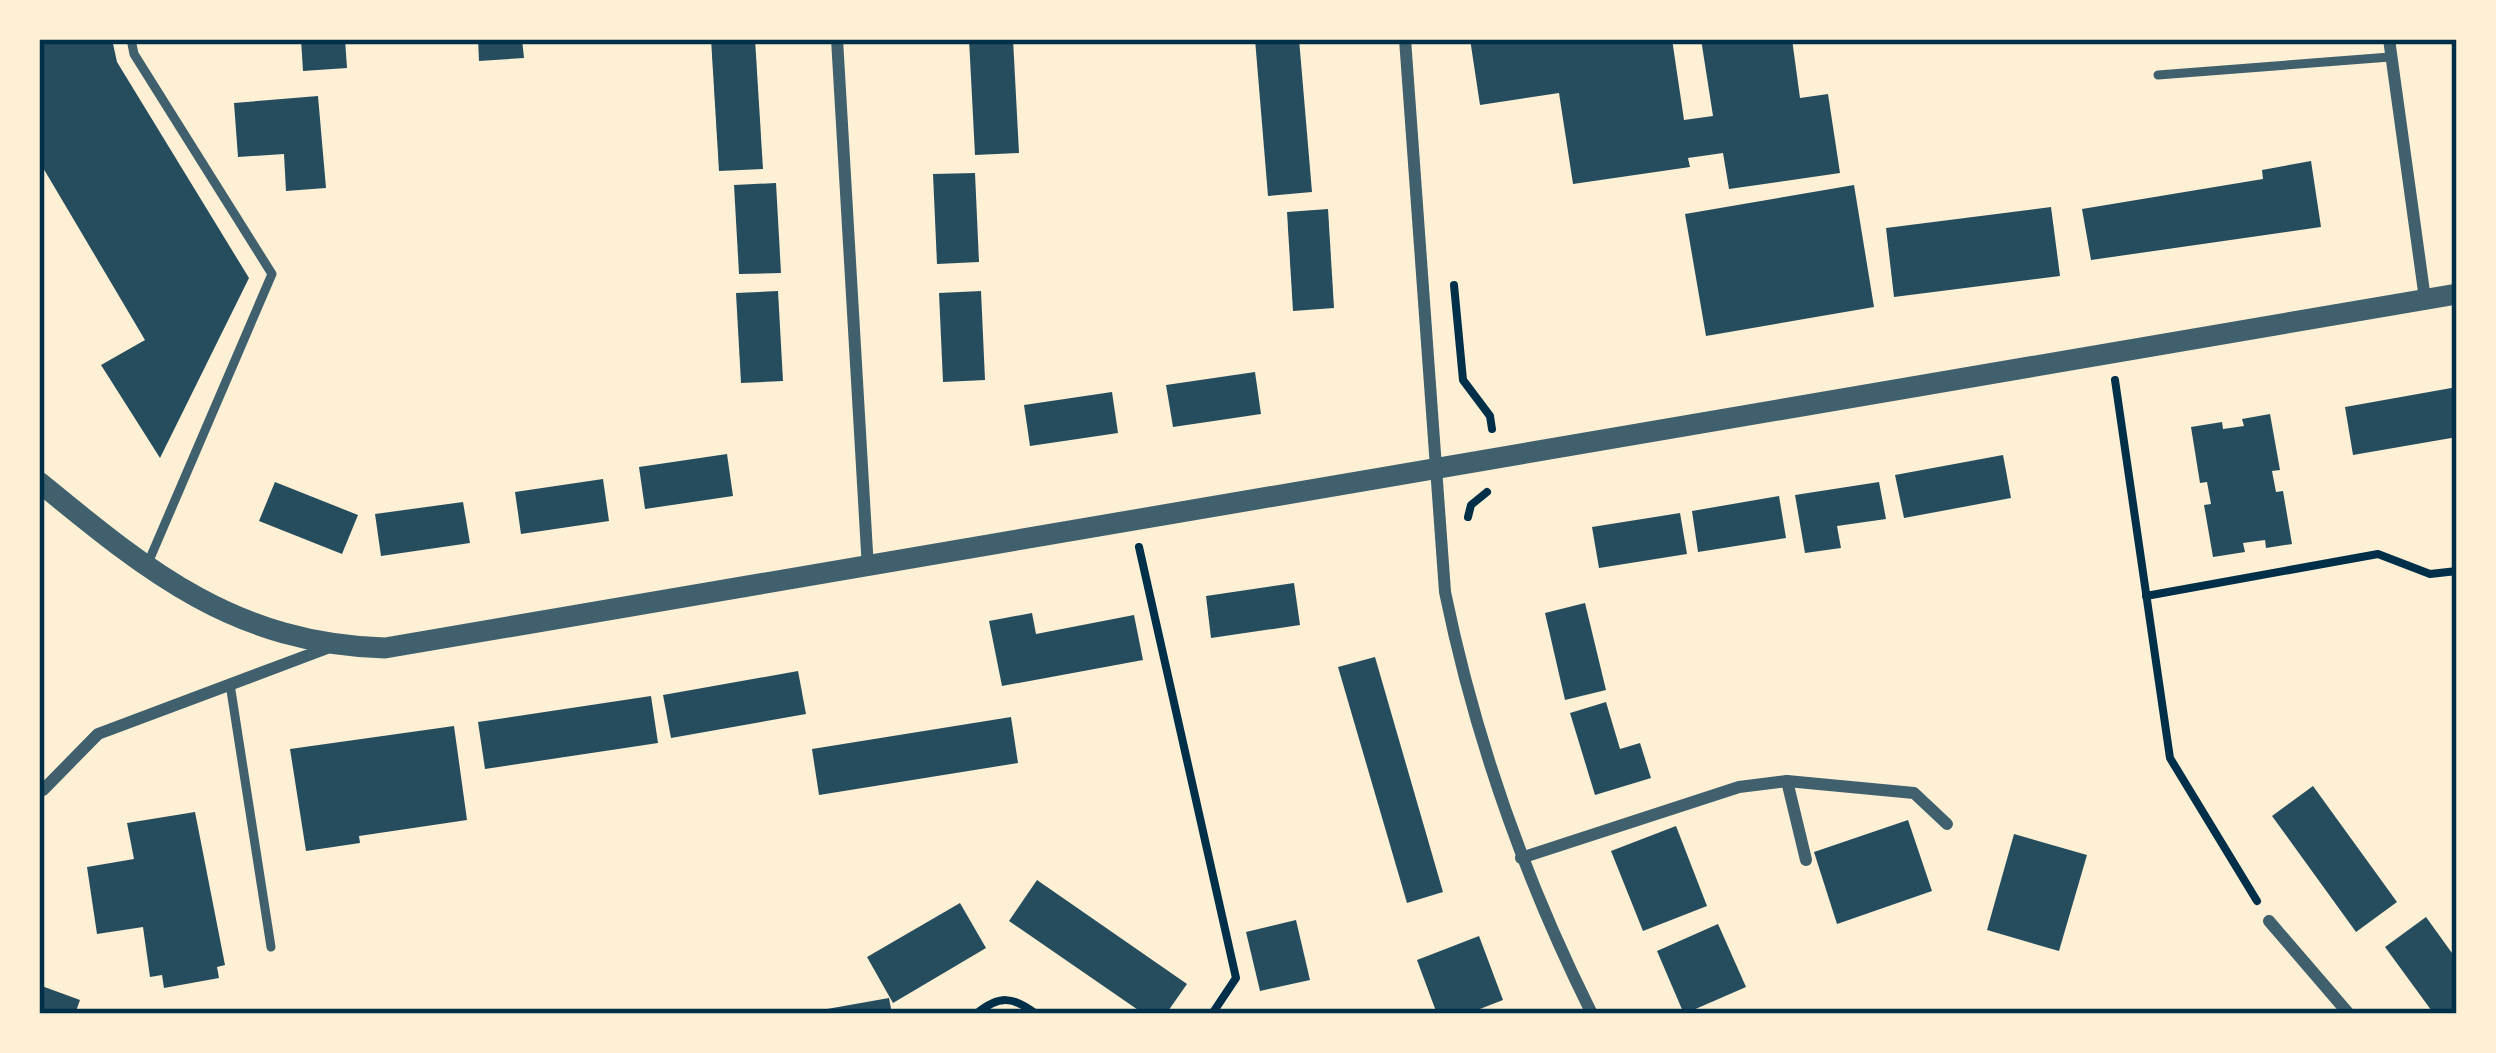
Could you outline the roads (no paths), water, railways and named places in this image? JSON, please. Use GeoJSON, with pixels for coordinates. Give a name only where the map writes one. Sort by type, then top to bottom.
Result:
{"type":"FeatureCollection","features":[{"type":"Feature","properties":{"kind":"street"},"geometry":{"type":"LineString","coordinates":[[837,39],[868,569]]}},
{"type":"Feature","properties":{"kind":"street"},"geometry":{"type":"LineString","coordinates":[[1406,39],[1445,592],[1460,664],[1521,858],[1592,1014]]}},
{"type":"Feature","properties":{"kind":"street"},"geometry":{"type":"LineString","coordinates":[[2389,39],[2425,299]]}},
{"type":"Feature","properties":{"kind":"street"},"geometry":{"type":"LineString","coordinates":[[39,482],[146,569],[267,633],[332,646],[385,648],[868,569],[1495,454],[2457,294]]}},
{"type":"Feature","properties":{"kind":"street"},"geometry":{"type":"LineString","coordinates":[[43,790],[98,734],[332,646]]}},
{"type":"Feature","properties":{"kind":"street"},"geometry":{"type":"LineString","coordinates":[[1521,858],[1739,787],[1787,781],[1914,793],[1946,824]]}},
{"type":"Feature","properties":{"kind":"street"},"geometry":{"type":"LineString","coordinates":[[1787,781],[1806,860]]}},
{"type":"Feature","properties":{"kind":"street"},"geometry":{"type":"LineString","coordinates":[[2269,921],[2349,1014]]}},
{"type":"Feature","properties":{"kind":"lane"},"geometry":{"type":"LineString","coordinates":[[131,39],[134,54],[272,274],[146,569]]}},
{"type":"Feature","properties":{"kind":"lane"},"geometry":{"type":"LineString","coordinates":[[2158,75],[2390,57]]}},
{"type":"Feature","properties":{"kind":"lane"},"geometry":{"type":"LineString","coordinates":[[230,684],[272,947]]}}]}
